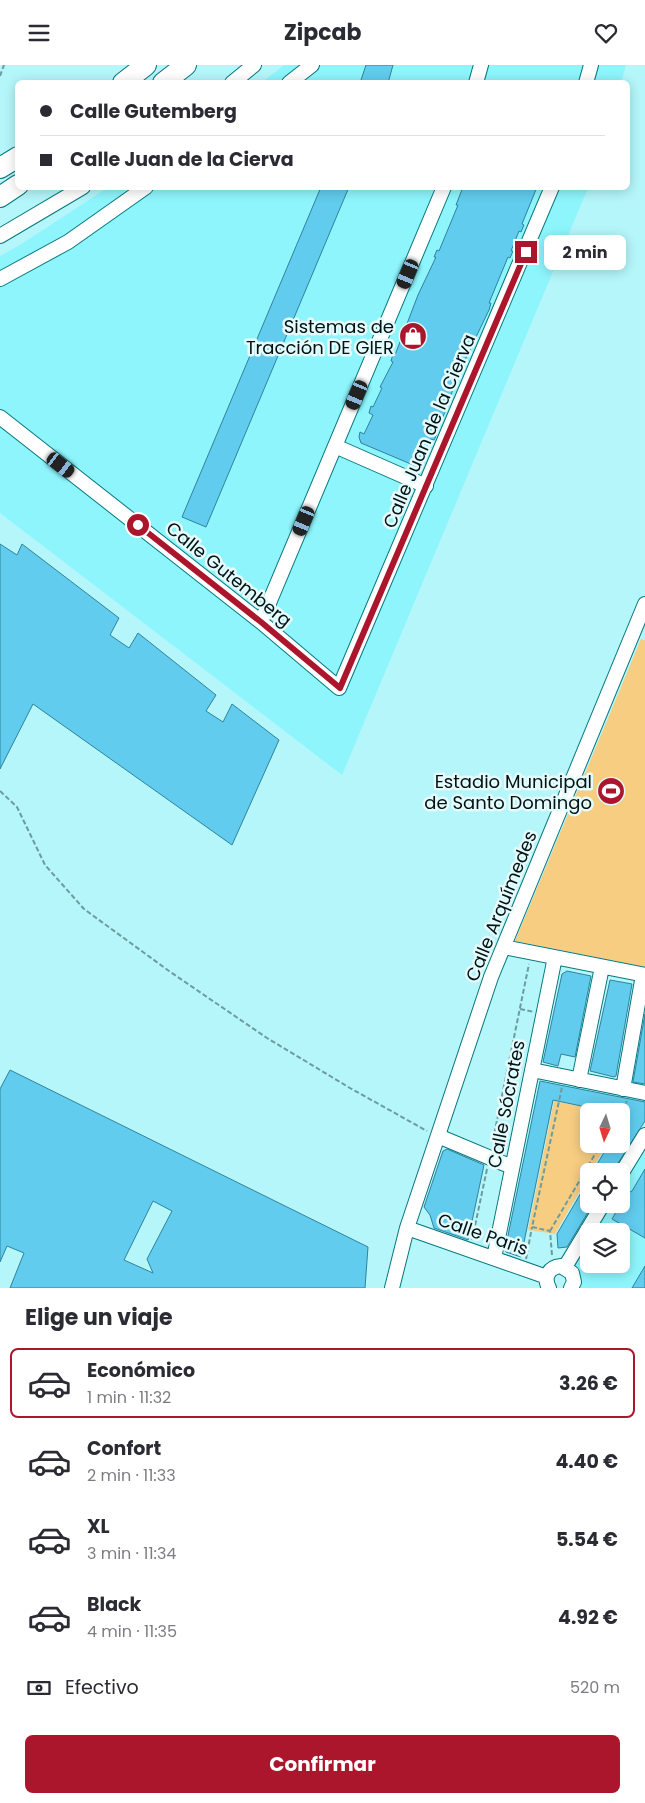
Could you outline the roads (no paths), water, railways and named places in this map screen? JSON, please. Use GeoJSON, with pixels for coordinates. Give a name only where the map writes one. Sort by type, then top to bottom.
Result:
{"type":"FeatureCollection","features":[{"type":"Feature","properties":{"kind":"highway"},"geometry":{"type":"LineString","coordinates":[[127,80],[146,65]]}},
{"type":"Feature","properties":{"kind":"highway"},"geometry":{"type":"LineString","coordinates":[[167,80],[186,65]]}},
{"type":"Feature","properties":{"kind":"highway"},"geometry":{"type":"LineString","coordinates":[[0,168],[15,159]]}},
{"type":"Feature","properties":{"kind":"highway"},"geometry":{"type":"LineString","coordinates":[[0,197],[15,187]]}},
{"type":"Feature","properties":{"kind":"street"},"geometry":{"type":"LineString","coordinates":[[236,80],[254,65]]}},
{"type":"Feature","properties":{"kind":"street"},"geometry":{"type":"LineString","coordinates":[[293,80],[312,65]]}},
{"type":"Feature","properties":{"kind":"street"},"geometry":{"type":"LineString","coordinates":[[477,80],[482,65]]}},
{"type":"Feature","properties":{"kind":"street"},"geometry":{"type":"LineString","coordinates":[[587,80],[590,65]]}},
{"type":"Feature","properties":{"kind":"street"},"geometry":{"type":"LineString","coordinates":[[0,236],[78,190]]}},
{"type":"Feature","properties":{"kind":"street"},"geometry":{"type":"LineString","coordinates":[[0,279],[68,242],[142,190]]}},
{"type":"Feature","properties":{"kind":"street"},"geometry":{"type":"LineString","coordinates":[[261,622],[443,190]]}},
{"type":"Feature","properties":{"kind":"street","name":"Calle Juan de la Cierva"},"geometry":{"type":"LineString","coordinates":[[340,688],[551,190]]}},
{"type":"Feature","properties":{"kind":"street","name":"Calle Gutemberg"},"geometry":{"type":"LineString","coordinates":[[0,417],[261,622],[340,688]]}},
{"type":"Feature","properties":{"kind":"street"},"geometry":{"type":"LineString","coordinates":[[335,446],[426,485]]}},
{"type":"Feature","properties":{"kind":"street","name":"Calle Arquímedes"},"geometry":{"type":"LineString","coordinates":[[392,1288],[407,1228],[491,977],[640,628],[645,603]]}},
{"type":"Feature","properties":{"kind":"street"},"geometry":{"type":"LineString","coordinates":[[504,947],[644,975],[623,1089]]}},
{"type":"Feature","properties":{"kind":"street","name":"Calle Sócrates"},"geometry":{"type":"LineString","coordinates":[[494,1258],[555,957]]}},
{"type":"Feature","properties":{"kind":"street"},"geometry":{"type":"LineString","coordinates":[[579,1080],[602,967]]}},
{"type":"Feature","properties":{"kind":"street"},"geometry":{"type":"LineString","coordinates":[[532,1070],[645,1093]]}},
{"type":"Feature","properties":{"kind":"street"},"geometry":{"type":"LineString","coordinates":[[628,1163],[645,1135]]}},
{"type":"Feature","properties":{"kind":"street"},"geometry":{"type":"LineString","coordinates":[[438,1137],[512,1167]]}},
{"type":"Feature","properties":{"kind":"street"},"geometry":{"type":"LineString","coordinates":[[554,1275],[597,1213]]}},
{"type":"Feature","properties":{"kind":"street","name":"Calle Paris"},"geometry":{"type":"LineString","coordinates":[[407,1228],[524,1268],[554,1275]]}},
{"type":"Feature","properties":{"kind":"street"},"geometry":{"type":"LineString","coordinates":[[554,1275],[572,1273],[572,1288]]}},
{"type":"Feature","properties":{"kind":"place","name":"Sistemas de Tracción DE GIER"},"geometry":{"type":"Point","coordinates":[413,336]}},
{"type":"Feature","properties":{"kind":"place","name":"Estadio Municipal de Santo Domingo"},"geometry":{"type":"Point","coordinates":[611,791]}}]}
